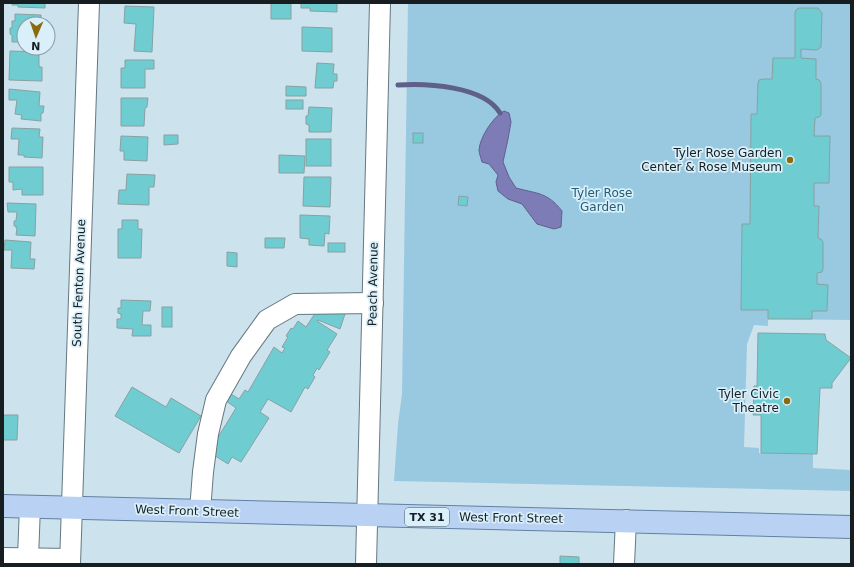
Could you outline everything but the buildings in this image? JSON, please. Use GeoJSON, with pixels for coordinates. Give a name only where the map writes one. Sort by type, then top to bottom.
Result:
{"type":"FeatureCollection","features":[{"type":"Feature","properties":{"kind":"main road","name":"West Front Street"},"geometry":{"type":"LineString","coordinates":[[3,506],[368,516],[626,520],[851,527]]}},
{"type":"Feature","properties":{"kind":"street","name":"South Fenton Avenue"},"geometry":{"type":"LineString","coordinates":[[70,562],[89,3]]}},
{"type":"Feature","properties":{"kind":"street","name":"Peach Avenue"},"geometry":{"type":"LineString","coordinates":[[366,564],[380,3]]}},
{"type":"Feature","properties":{"kind":"street"},"geometry":{"type":"LineString","coordinates":[[200,511],[208,434],[216,400],[240,356],[266,320],[295,304],[373,303]]}},
{"type":"Feature","properties":{"kind":"street"},"geometry":{"type":"LineString","coordinates":[[28,558],[30,506]]}},
{"type":"Feature","properties":{"kind":"street"},"geometry":{"type":"LineString","coordinates":[[624,564],[626,520]]}},
{"type":"Feature","properties":{"kind":"street"},"geometry":{"type":"LineString","coordinates":[[3,558],[28,558],[70,562]]}},
{"type":"Feature","properties":{"kind":"green space","name":"Tyler Rose Garden"},"geometry":{"type":"Polygon","coordinates":[[[408,3],[851,3],[851,320],[768,319],[768,326],[754,325],[747,344],[744,447],[759,448],[759,453],[813,454],[813,468],[851,470],[851,491],[394,481],[398,424],[402,394],[408,3]]]}},
{"type":"Feature","properties":{"kind":"water"},"geometry":{"type":"Polygon","coordinates":[[[504,111],[509,113],[511,122],[503,162],[509,177],[516,188],[542,195],[552,200],[562,211],[561,227],[554,229],[537,224],[522,204],[508,199],[498,191],[496,182],[498,175],[489,164],[482,162],[479,150],[484,134],[496,118],[504,111]]]}},
{"type":"Feature","properties":{"kind":"waterway"},"geometry":{"type":"LineString","coordinates":[[398,85],[424,85],[454,88],[481,97],[492,104],[500,113]]}},
{"type":"Feature","properties":{"kind":"place","name":"Tyler Rose Garden Center & Rose Museum"},"geometry":{"type":"Point","coordinates":[790,160]}},
{"type":"Feature","properties":{"kind":"place","name":"Tyler Civic Theatre"},"geometry":{"type":"Point","coordinates":[787,401]}}]}
